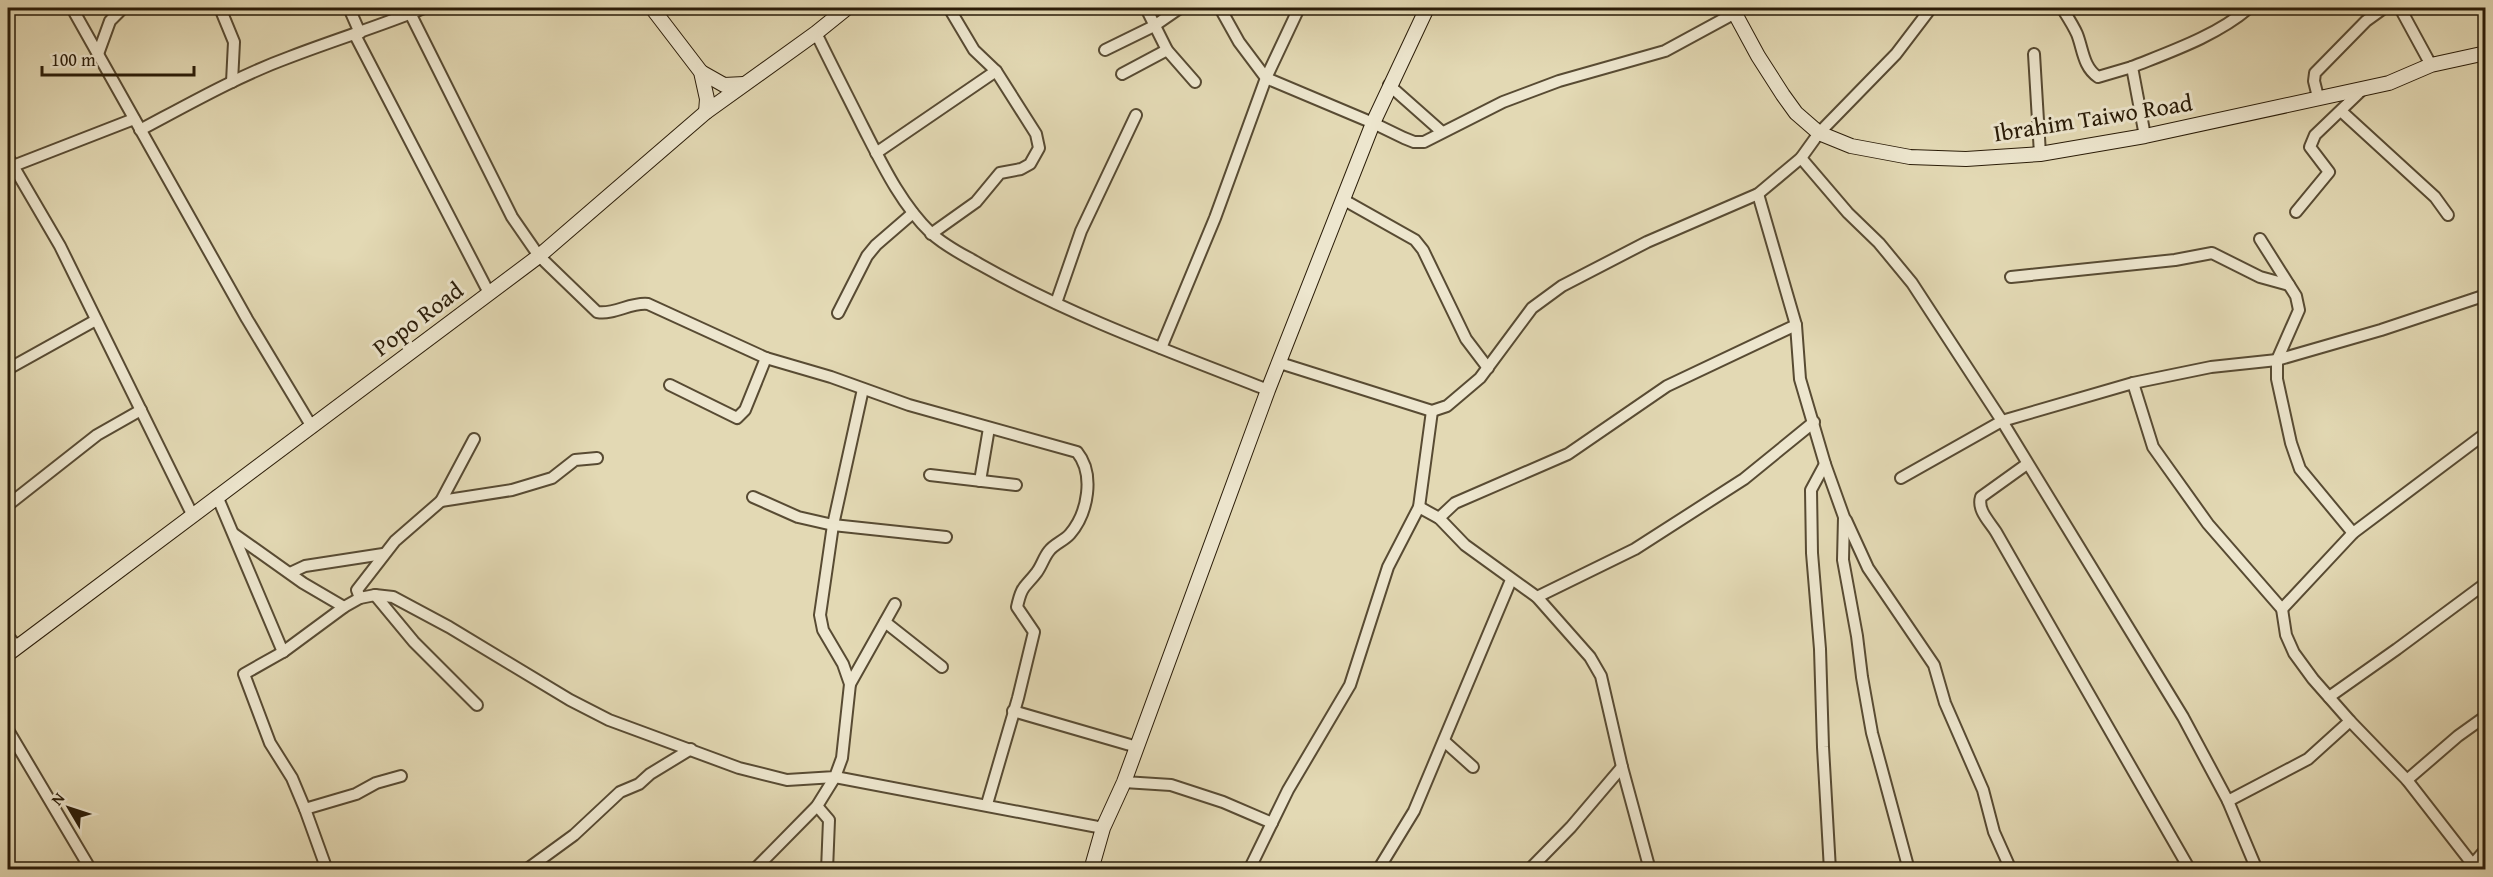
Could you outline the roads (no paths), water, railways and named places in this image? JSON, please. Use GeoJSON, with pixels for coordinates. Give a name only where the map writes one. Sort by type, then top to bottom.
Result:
{"type":"FeatureCollection","features":[{"type":"Feature","properties":{"kind":"main road"},"geometry":{"type":"LineString","coordinates":[[652,8],[701,72],[724,85],[744,84]]}},
{"type":"Feature","properties":{"kind":"main road","name":"Popo Road"},"geometry":{"type":"LineString","coordinates":[[12,651],[539,256],[706,112],[847,8]]}},
{"type":"Feature","properties":{"kind":"main road"},"geometry":{"type":"LineString","coordinates":[[1091,870],[1103,828],[1124,782],[1268,390],[1389,85],[1427,8]]}},
{"type":"Feature","properties":{"kind":"main road","name":"Ibrahim Taiwo Road"},"geometry":{"type":"LineString","coordinates":[[1733,10],[1783,95],[1796,113],[1819,133],[1851,147],[1910,157],[1966,159],[2040,154],[2145,136],[2389,83],[2431,65],[2486,53]]}},
{"type":"Feature","properties":{"kind":"main road"},"geometry":{"type":"LineString","coordinates":[[701,72],[707,99],[706,112]]}},
{"type":"Feature","properties":{"kind":"street"},"geometry":{"type":"LineString","coordinates":[[72,8],[247,319],[312,427]]}},
{"type":"Feature","properties":{"kind":"street"},"geometry":{"type":"LineString","coordinates":[[98,54],[110,21],[123,8]]}},
{"type":"Feature","properties":{"kind":"street"},"geometry":{"type":"LineString","coordinates":[[220,8],[234,42],[232,82]]}},
{"type":"Feature","properties":{"kind":"street"},"geometry":{"type":"LineString","coordinates":[[349,8],[357,34],[489,293]]}},
{"type":"Feature","properties":{"kind":"street"},"geometry":{"type":"LineString","coordinates":[[140,130],[232,82],[289,57],[424,8]]}},
{"type":"Feature","properties":{"kind":"street"},"geometry":{"type":"LineString","coordinates":[[931,234],[976,202],[1000,173],[1021,169],[1030,164],[1039,148],[1036,134],[996,71],[974,50],[949,8]]}},
{"type":"Feature","properties":{"kind":"street"},"geometry":{"type":"LineString","coordinates":[[1146,8],[1167,50],[1195,82]]}},
{"type":"Feature","properties":{"kind":"street"},"geometry":{"type":"LineString","coordinates":[[1105,50],[1154,26],[1180,8]]}},
{"type":"Feature","properties":{"kind":"street"},"geometry":{"type":"LineString","coordinates":[[1220,8],[1239,42],[1266,78],[1414,142],[1424,142],[1503,102],[1559,81],[1665,51],[1733,10]]}},
{"type":"Feature","properties":{"kind":"street"},"geometry":{"type":"LineString","coordinates":[[1161,348],[1215,218],[1266,78],[1299,8]]}},
{"type":"Feature","properties":{"kind":"street"},"geometry":{"type":"LineString","coordinates":[[1280,363],[1432,411],[1447,406],[1464,393],[1488,368],[1532,308],[1562,286],[1647,242],[1758,194],[1802,158],[1819,133],[1896,54],[1931,8]]}},
{"type":"Feature","properties":{"kind":"street"},"geometry":{"type":"LineString","coordinates":[[2062,8],[2076,33],[2087,67],[2098,77],[2132,68],[2203,37],[2249,8]]}},
{"type":"Feature","properties":{"kind":"street"},"geometry":{"type":"LineString","coordinates":[[2318,97],[2314,81],[2315,73],[2366,21],[2384,8]]}},
{"type":"Feature","properties":{"kind":"street"},"geometry":{"type":"LineString","coordinates":[[2400,8],[2431,65]]}},
{"type":"Feature","properties":{"kind":"street"},"geometry":{"type":"LineString","coordinates":[[410,13],[512,217],[539,256],[597,312],[607,314],[635,303],[648,304],[766,357],[909,405],[1077,452],[1084,460],[1088,470],[1085,500],[1080,519],[1070,534],[1049,551],[1036,573],[1024,585],[1019,599],[1017,607],[1034,632],[987,804]]}},
{"type":"Feature","properties":{"kind":"street"},"geometry":{"type":"LineString","coordinates":[[816,33],[887,174],[913,213],[931,234],[956,252],[999,276],[1056,303],[1268,390]]}},
{"type":"Feature","properties":{"kind":"street"},"geometry":{"type":"LineString","coordinates":[[1122,74],[1167,50]]}},
{"type":"Feature","properties":{"kind":"street"},"geometry":{"type":"LineString","coordinates":[[2034,54],[2040,154]]}},
{"type":"Feature","properties":{"kind":"street"},"geometry":{"type":"LineString","coordinates":[[2132,68],[2145,136]]}},
{"type":"Feature","properties":{"kind":"street"},"geometry":{"type":"LineString","coordinates":[[876,153],[996,71]]}},
{"type":"Feature","properties":{"kind":"street"},"geometry":{"type":"LineString","coordinates":[[1389,85],[1442,132]]}},
{"type":"Feature","properties":{"kind":"street"},"geometry":{"type":"LineString","coordinates":[[2296,212],[2329,172],[2310,147],[2310,143],[2315,135],[2364,88]]}},
{"type":"Feature","properties":{"kind":"street"},"geometry":{"type":"LineString","coordinates":[[2341,111],[2435,197],[2448,215]]}},
{"type":"Feature","properties":{"kind":"street"},"geometry":{"type":"LineString","coordinates":[[1056,303],[1081,231],[1136,115]]}},
{"type":"Feature","properties":{"kind":"street"},"geometry":{"type":"LineString","coordinates":[[134,119],[9,164],[60,246],[192,514]]}},
{"type":"Feature","properties":{"kind":"street"},"geometry":{"type":"LineString","coordinates":[[1802,158],[1848,213],[1879,243],[1912,283],[2002,421],[2184,717],[2228,801],[2257,870]]}},
{"type":"Feature","properties":{"kind":"street"},"geometry":{"type":"LineString","coordinates":[[1758,194],[1796,326],[1800,379],[1825,464],[1844,517],[1868,568],[1934,665],[1945,703],[1983,790],[1994,832],[2011,870]]}},
{"type":"Feature","properties":{"kind":"street"},"geometry":{"type":"LineString","coordinates":[[1344,200],[1415,240],[1423,250],[1466,339],[1488,368]]}},
{"type":"Feature","properties":{"kind":"street"},"geometry":{"type":"LineString","coordinates":[[838,313],[867,256],[876,245],[913,213]]}},
{"type":"Feature","properties":{"kind":"street"},"geometry":{"type":"LineString","coordinates":[[2260,239],[2296,296],[2299,310],[2277,360],[2277,379],[2291,443],[2300,469],[2353,533]]}},
{"type":"Feature","properties":{"kind":"street"},"geometry":{"type":"LineString","coordinates":[[2010,277],[2175,260],[2212,253],[2260,277],[2289,285]]}},
{"type":"Feature","properties":{"kind":"street"},"geometry":{"type":"LineString","coordinates":[[1901,478],[2002,421],[2133,383],[2211,368],[2277,360],[2381,330],[2486,295]]}},
{"type":"Feature","properties":{"kind":"street"},"geometry":{"type":"LineString","coordinates":[[8,369],[96,320]]}},
{"type":"Feature","properties":{"kind":"street"},"geometry":{"type":"LineString","coordinates":[[1439,518],[1455,503],[1568,454],[1667,386],[1796,326]]}},
{"type":"Feature","properties":{"kind":"street"},"geometry":{"type":"LineString","coordinates":[[670,385],[736,418],[742,416],[745,411],[766,357]]}},
{"type":"Feature","properties":{"kind":"street"},"geometry":{"type":"LineString","coordinates":[[2133,383],[2152,447],[2208,524],[2282,609],[2286,635],[2294,653],[2350,721],[2407,780],[2475,867],[2486,849]]}},
{"type":"Feature","properties":{"kind":"street"},"geometry":{"type":"LineString","coordinates":[[850,684],[843,663],[823,630],[820,615],[833,525],[863,388]]}},
{"type":"Feature","properties":{"kind":"street"},"geometry":{"type":"LineString","coordinates":[[8,505],[97,435],[141,410]]}},
{"type":"Feature","properties":{"kind":"street"},"geometry":{"type":"LineString","coordinates":[[1249,870],[1288,790],[1350,685],[1388,567],[1419,507],[1432,411]]}},
{"type":"Feature","properties":{"kind":"street"},"geometry":{"type":"LineString","coordinates":[[1537,597],[1635,549],[1744,479],[1814,422]]}},
{"type":"Feature","properties":{"kind":"street"},"geometry":{"type":"LineString","coordinates":[[980,481],[989,428]]}},
{"type":"Feature","properties":{"kind":"street"},"geometry":{"type":"LineString","coordinates":[[2282,609],[2353,533],[2486,433]]}},
{"type":"Feature","properties":{"kind":"street"},"geometry":{"type":"LineString","coordinates":[[360,598],[357,590],[383,554],[441,501],[474,439]]}},
{"type":"Feature","properties":{"kind":"street"},"geometry":{"type":"LineString","coordinates":[[441,501],[512,490],[552,478],[575,460],[597,458]]}},
{"type":"Feature","properties":{"kind":"street"},"geometry":{"type":"LineString","coordinates":[[1825,464],[1811,490],[1812,543],[1820,649],[1822,747],[1830,870]]}},
{"type":"Feature","properties":{"kind":"street"},"geometry":{"type":"LineString","coordinates":[[2027,464],[1981,497],[1979,503],[1982,511],[2190,870]]}},
{"type":"Feature","properties":{"kind":"street"},"geometry":{"type":"LineString","coordinates":[[930,476],[1016,485]]}},
{"type":"Feature","properties":{"kind":"street"},"geometry":{"type":"LineString","coordinates":[[217,496],[283,652]]}},
{"type":"Feature","properties":{"kind":"street"},"geometry":{"type":"LineString","coordinates":[[753,497],[798,517],[833,525],[946,537]]}},
{"type":"Feature","properties":{"kind":"street"},"geometry":{"type":"LineString","coordinates":[[1419,507],[1439,518],[1465,545],[1537,597],[1590,657],[1601,676],[1622,767],[1650,870]]}},
{"type":"Feature","properties":{"kind":"street"},"geometry":{"type":"LineString","coordinates":[[1844,517],[1843,560],[1872,733],[1909,870]]}},
{"type":"Feature","properties":{"kind":"street"},"geometry":{"type":"LineString","coordinates":[[233,534],[303,583],[344,607]]}},
{"type":"Feature","properties":{"kind":"street"},"geometry":{"type":"LineString","coordinates":[[290,573],[304,566],[383,554]]}},
{"type":"Feature","properties":{"kind":"street"},"geometry":{"type":"LineString","coordinates":[[1378,870],[1414,812],[1511,580]]}},
{"type":"Feature","properties":{"kind":"street"},"geometry":{"type":"LineString","coordinates":[[2329,697],[2486,583]]}},
{"type":"Feature","properties":{"kind":"street"},"geometry":{"type":"LineString","coordinates":[[375,595],[414,642],[477,705]]}},
{"type":"Feature","properties":{"kind":"street"},"geometry":{"type":"LineString","coordinates":[[327,870],[292,778],[270,743],[244,678],[246,670],[283,652],[344,607],[360,598],[375,595],[393,597],[431,617],[570,700],[609,720],[739,768],[787,780],[835,777],[987,804],[1103,828]]}},
{"type":"Feature","properties":{"kind":"street"},"geometry":{"type":"LineString","coordinates":[[754,870],[817,806],[835,777],[842,758],[850,684],[895,604]]}},
{"type":"Feature","properties":{"kind":"street"},"geometry":{"type":"LineString","coordinates":[[885,622],[942,667]]}},
{"type":"Feature","properties":{"kind":"street"},"geometry":{"type":"LineString","coordinates":[[8,636],[12,651]]}},
{"type":"Feature","properties":{"kind":"street"},"geometry":{"type":"LineString","coordinates":[[1013,711],[1137,747]]}},
{"type":"Feature","properties":{"kind":"street"},"geometry":{"type":"LineString","coordinates":[[2407,780],[2458,736],[2486,716]]}},
{"type":"Feature","properties":{"kind":"street"},"geometry":{"type":"LineString","coordinates":[[2228,801],[2308,759],[2350,721]]}},
{"type":"Feature","properties":{"kind":"street"},"geometry":{"type":"LineString","coordinates":[[8,730],[91,870]]}},
{"type":"Feature","properties":{"kind":"street"},"geometry":{"type":"LineString","coordinates":[[1444,741],[1473,767]]}},
{"type":"Feature","properties":{"kind":"street"},"geometry":{"type":"LineString","coordinates":[[526,870],[574,835],[620,792],[639,784],[650,774],[691,749]]}},
{"type":"Feature","properties":{"kind":"street"},"geometry":{"type":"LineString","coordinates":[[1529,870],[1571,827],[1622,767]]}},
{"type":"Feature","properties":{"kind":"street"},"geometry":{"type":"LineString","coordinates":[[305,809],[356,794],[376,783],[401,776]]}},
{"type":"Feature","properties":{"kind":"street"},"geometry":{"type":"LineString","coordinates":[[1124,782],[1171,785],[1222,802],[1272,823]]}},
{"type":"Feature","properties":{"kind":"street"},"geometry":{"type":"LineString","coordinates":[[817,806],[829,820],[827,870]]}}]}
